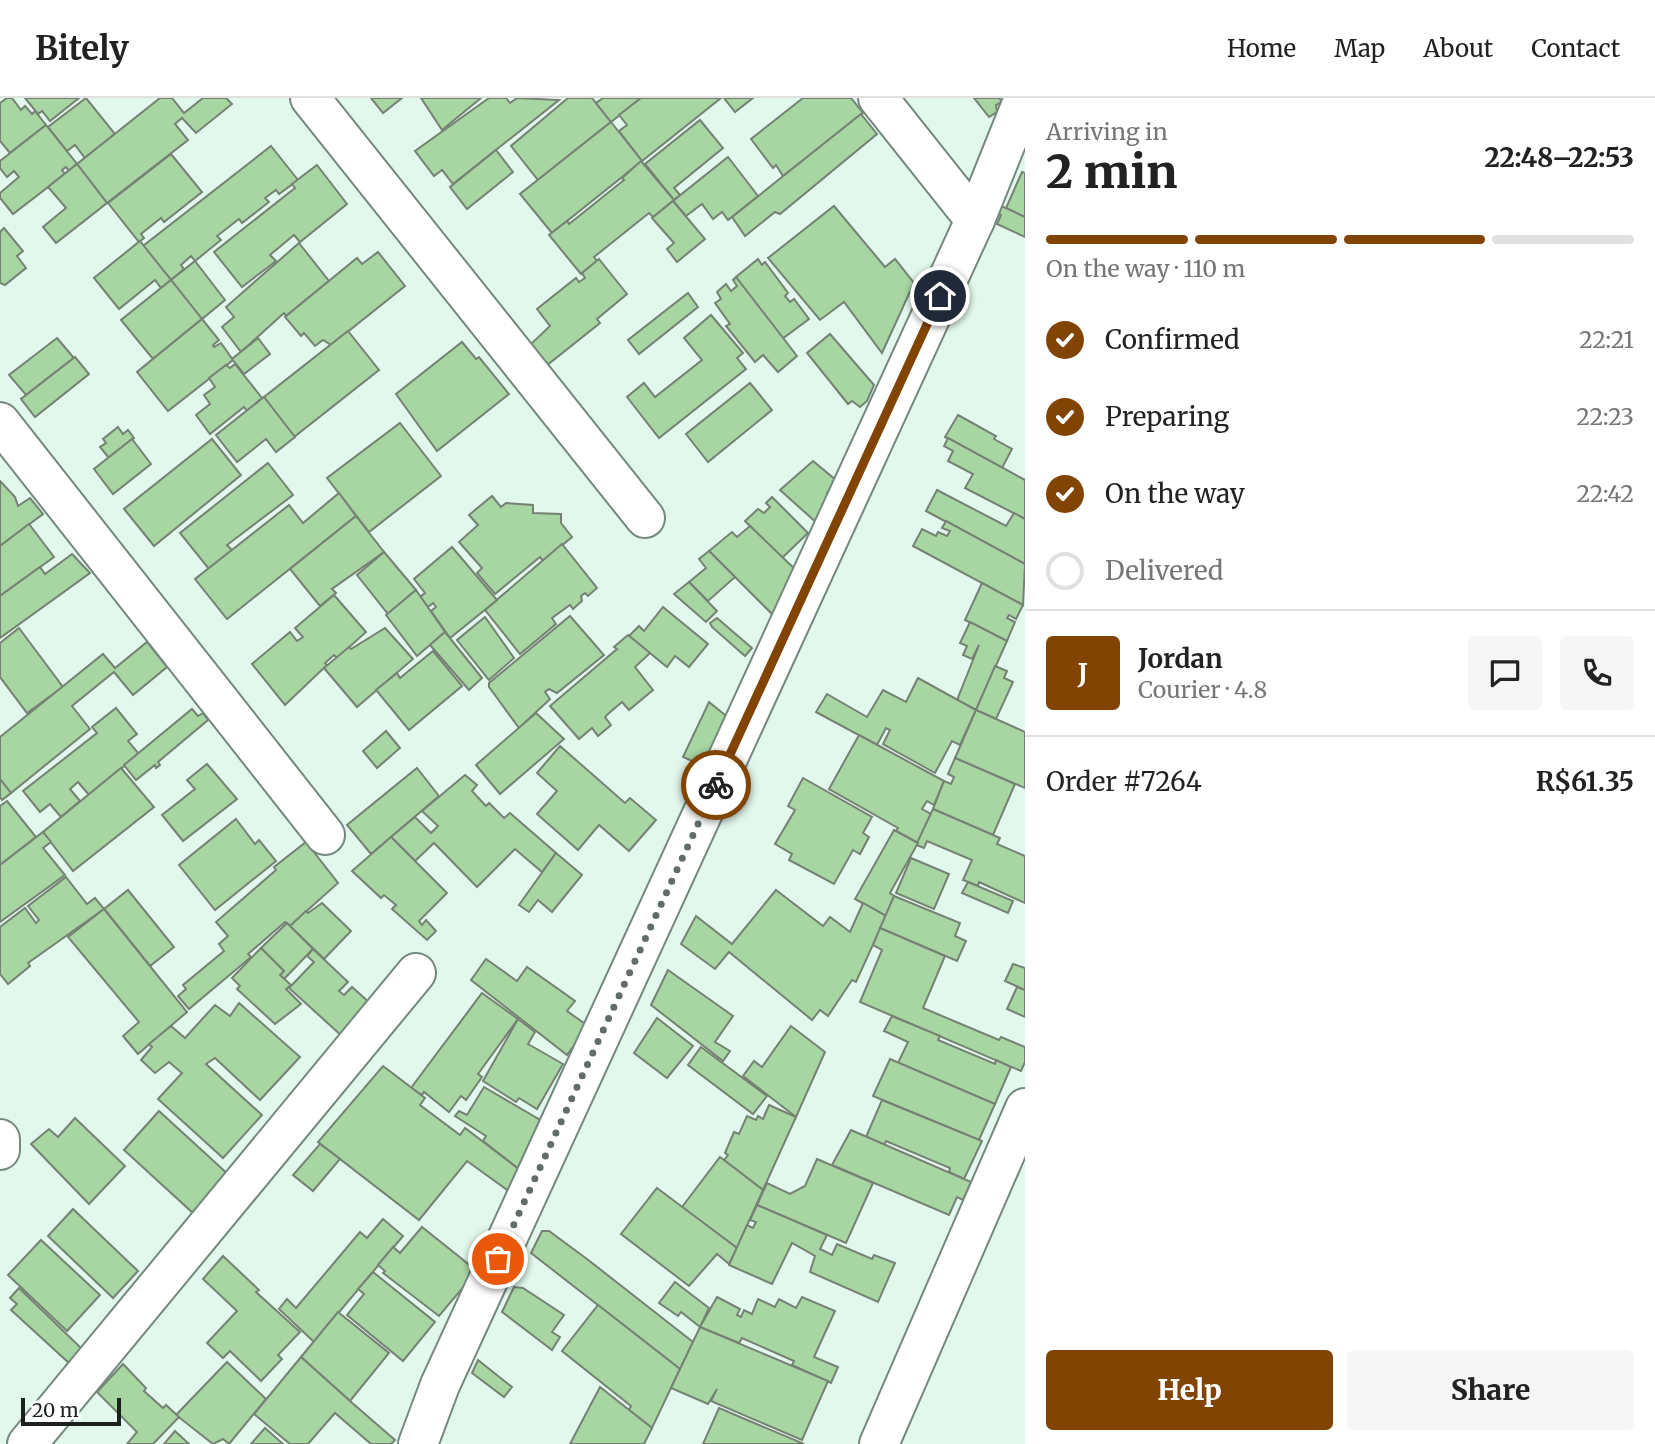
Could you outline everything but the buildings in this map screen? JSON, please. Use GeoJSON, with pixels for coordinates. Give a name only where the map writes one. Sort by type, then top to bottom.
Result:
{"type":"FeatureCollection","features":[{"type":"Feature","properties":{"kind":"street"},"geometry":{"type":"LineString","coordinates":[[310,98],[645,518]]}},
{"type":"Feature","properties":{"kind":"street"},"geometry":{"type":"LineString","coordinates":[[878,98],[975,220]]}},
{"type":"Feature","properties":{"kind":"street"},"geometry":{"type":"LineString","coordinates":[[418,1444],[440,1385],[975,220],[1024,98]]}},
{"type":"Feature","properties":{"kind":"street"},"geometry":{"type":"LineString","coordinates":[[0,422],[325,835]]}},
{"type":"Feature","properties":{"kind":"street"},"geometry":{"type":"LineString","coordinates":[[27,1444],[416,973]]}},
{"type":"Feature","properties":{"kind":"street"},"geometry":{"type":"LineString","coordinates":[[879,1444],[1025,1108]]}},
{"type":"Feature","properties":{"kind":"street"},"geometry":{"type":"LineString","coordinates":[[0,1139],[0,1150]]}},
{"type":"Feature","properties":{"kind":"way so far"},"geometry":{"type":"LineString","coordinates":[[498,1259],[716,785]]}},
{"type":"Feature","properties":{"kind":"route"},"geometry":{"type":"LineString","coordinates":[[716,785],[940,296]]}}]}
